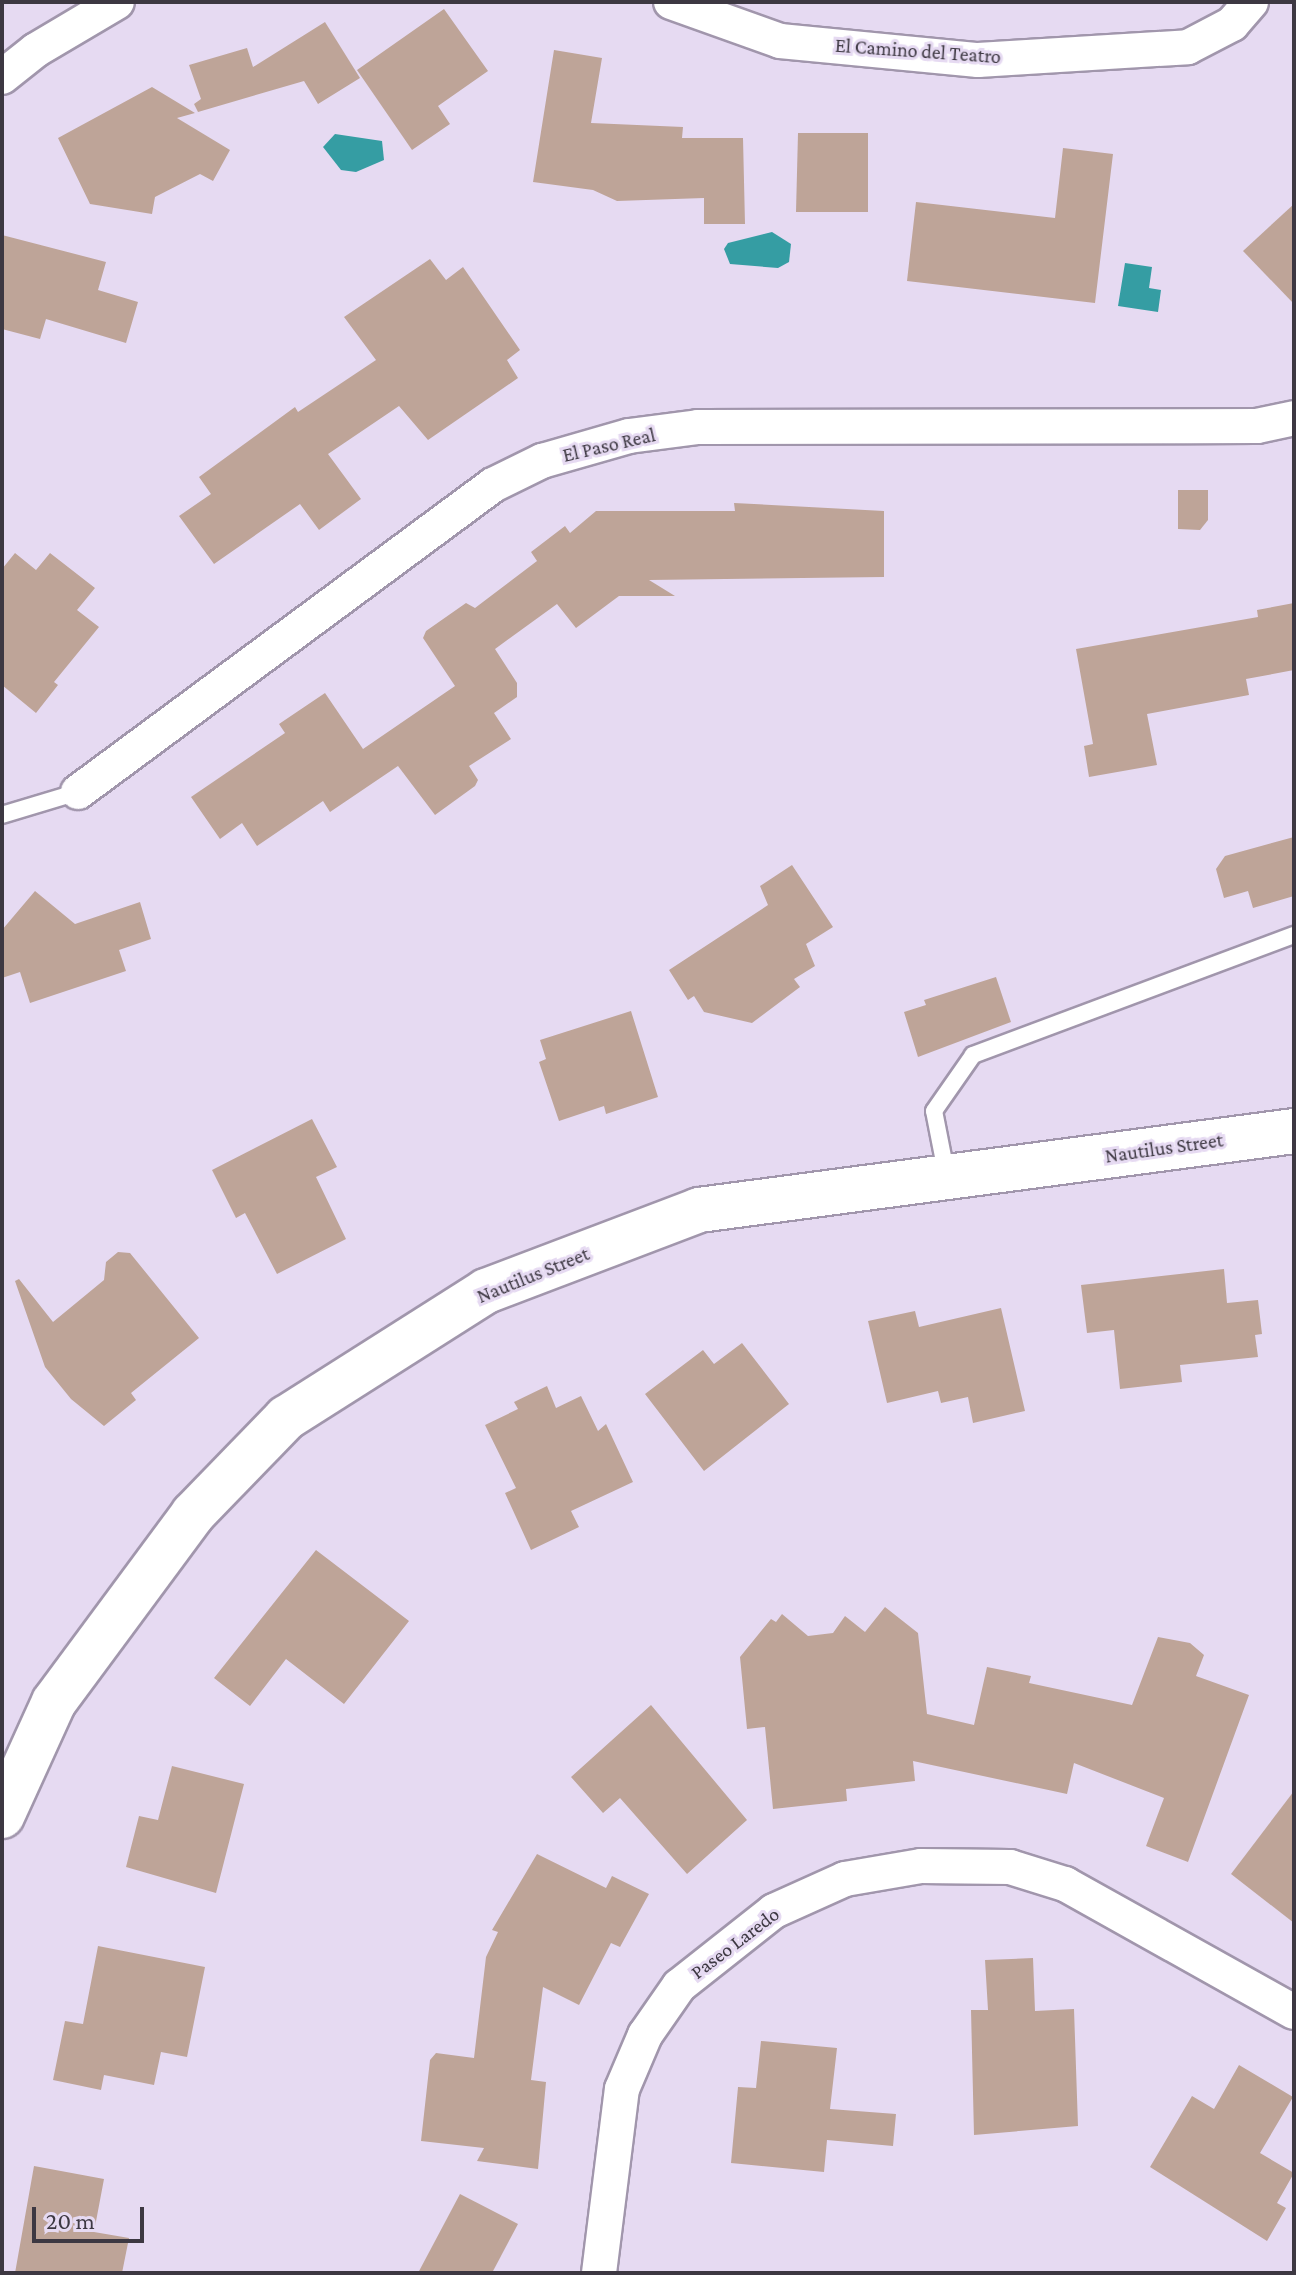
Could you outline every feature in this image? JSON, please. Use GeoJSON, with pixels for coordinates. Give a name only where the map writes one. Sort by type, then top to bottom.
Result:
{"type":"FeatureCollection","features":[{"type":"Feature","properties":{"kind":"main road","name":"Nautilus Street"},"geometry":{"type":"LineString","coordinates":[[2,1816],[54,1702],[193,1514],[286,1418],[486,1291],[699,1210],[1294,1131]]}},
{"type":"Feature","properties":{"kind":"street"},"geometry":{"type":"LineString","coordinates":[[2,77],[36,50],[117,2]]}},
{"type":"Feature","properties":{"kind":"street","name":"El Camino del Teatro"},"geometry":{"type":"LineString","coordinates":[[671,2],[780,41],[978,60],[1188,47],[1232,24],[1251,2]]}},
{"type":"Feature","properties":{"kind":"street","name":"El Paso Real"},"geometry":{"type":"LineString","coordinates":[[78,792],[493,485],[542,461],[629,436],[698,427],[1257,426],[1294,418]]}},
{"type":"Feature","properties":{"kind":"street","name":"Paseo Laredo"},"geometry":{"type":"LineString","coordinates":[[599,2273],[622,2089],[645,2035],[679,1986],[774,1911],[845,1879],[921,1866],[1010,1867],[1065,1884],[1294,2012]]}},
{"type":"Feature","properties":{"kind":"lane"},"geometry":{"type":"LineString","coordinates":[[2,815],[78,792]]}},
{"type":"Feature","properties":{"kind":"lane"},"geometry":{"type":"LineString","coordinates":[[947,1177],[934,1111],[973,1055],[1294,935]]}},
{"type":"Feature","properties":{"kind":"shaded area"},"geometry":{"type":"Polygon","coordinates":[[[335,134],[382,141],[384,160],[356,172],[341,170],[323,147],[335,134]]]}},
{"type":"Feature","properties":{"kind":"shaded area"},"geometry":{"type":"Polygon","coordinates":[[[772,232],[791,244],[789,262],[778,268],[730,264],[724,249],[728,243],[772,232]]]}},
{"type":"Feature","properties":{"kind":"shaded area"},"geometry":{"type":"Polygon","coordinates":[[[1125,263],[1152,267],[1149,288],[1161,290],[1158,312],[1118,306],[1125,263]]]}},
{"type":"Feature","properties":{"kind":"building"},"geometry":{"type":"Polygon","coordinates":[[[444,9],[488,71],[438,106],[450,124],[412,150],[357,70],[444,9]]]}},
{"type":"Feature","properties":{"kind":"building"},"geometry":{"type":"Polygon","coordinates":[[[325,22],[360,78],[318,104],[304,81],[198,112],[194,104],[201,99],[189,65],[247,48],[253,67],[325,22]]]}},
{"type":"Feature","properties":{"kind":"building"},"geometry":{"type":"Polygon","coordinates":[[[554,50],[602,58],[591,123],[683,127],[682,138],[743,138],[745,224],[704,224],[704,198],[617,201],[593,190],[533,182],[554,50]]]}},
{"type":"Feature","properties":{"kind":"building"},"geometry":{"type":"Polygon","coordinates":[[[152,87],[195,113],[177,118],[230,150],[213,181],[200,174],[155,197],[152,214],[90,204],[58,138],[152,87]]]}},
{"type":"Feature","properties":{"kind":"building"},"geometry":{"type":"Polygon","coordinates":[[[798,133],[868,133],[868,212],[796,212],[798,133]]]}},
{"type":"Feature","properties":{"kind":"building"},"geometry":{"type":"Polygon","coordinates":[[[1063,148],[1113,154],[1095,303],[907,281],[916,202],[1055,218],[1063,148]]]}},
{"type":"Feature","properties":{"kind":"building"},"geometry":{"type":"Polygon","coordinates":[[[1294,204],[1294,304],[1243,251],[1294,204]]]}},
{"type":"Feature","properties":{"kind":"building"},"geometry":{"type":"Polygon","coordinates":[[[2,235],[106,262],[98,290],[138,302],[126,343],[46,319],[40,339],[2,329],[2,235]]]}},
{"type":"Feature","properties":{"kind":"building"},"geometry":{"type":"Polygon","coordinates":[[[430,259],[446,280],[463,267],[520,350],[507,360],[518,378],[428,440],[399,406],[328,454],[361,499],[319,530],[300,504],[214,564],[179,516],[211,494],[199,477],[295,407],[298,412],[376,360],[344,317],[430,259]]]}},
{"type":"Feature","properties":{"kind":"building"},"geometry":{"type":"Polygon","coordinates":[[[1178,490],[1208,490],[1208,520],[1200,530],[1178,529],[1178,490]]]}},
{"type":"Feature","properties":{"kind":"building"},"geometry":{"type":"Polygon","coordinates":[[[734,503],[884,511],[884,577],[649,580],[675,596],[619,596],[576,628],[557,604],[495,649],[517,683],[517,697],[494,713],[511,739],[469,766],[478,780],[475,786],[435,815],[398,766],[330,812],[323,801],[257,846],[242,823],[220,839],[191,797],[285,733],[279,724],[325,693],[363,749],[455,686],[423,638],[426,631],[466,603],[475,608],[537,561],[531,552],[565,526],[570,533],[596,511],[735,511],[734,503]]]}},
{"type":"Feature","properties":{"kind":"building"},"geometry":{"type":"Polygon","coordinates":[[[15,553],[36,570],[50,553],[95,588],[77,610],[99,627],[54,682],[58,685],[36,713],[2,685],[2,569],[15,553]]]}},
{"type":"Feature","properties":{"kind":"building"},"geometry":{"type":"Polygon","coordinates":[[[1294,603],[1294,670],[1246,679],[1249,695],[1147,714],[1157,765],[1089,777],[1084,746],[1093,744],[1076,649],[1258,617],[1257,610],[1294,603]]]}},
{"type":"Feature","properties":{"kind":"building"},"geometry":{"type":"Polygon","coordinates":[[[1294,837],[1294,896],[1253,908],[1248,891],[1224,898],[1216,869],[1225,856],[1294,837]]]}},
{"type":"Feature","properties":{"kind":"building"},"geometry":{"type":"Polygon","coordinates":[[[792,865],[833,927],[806,944],[815,966],[794,979],[800,987],[752,1023],[704,1012],[694,996],[688,1000],[669,970],[768,905],[760,886],[792,865]]]}},
{"type":"Feature","properties":{"kind":"building"},"geometry":{"type":"Polygon","coordinates":[[[35,891],[75,924],[140,902],[151,939],[119,950],[126,971],[30,1003],[20,972],[2,978],[2,930],[35,891]]]}},
{"type":"Feature","properties":{"kind":"building"},"geometry":{"type":"Polygon","coordinates":[[[996,977],[1011,1022],[918,1057],[904,1012],[926,1005],[924,1000],[996,977]]]}},
{"type":"Feature","properties":{"kind":"building"},"geometry":{"type":"Polygon","coordinates":[[[631,1011],[658,1097],[606,1114],[604,1106],[559,1121],[539,1062],[546,1059],[540,1040],[631,1011]]]}},
{"type":"Feature","properties":{"kind":"building"},"geometry":{"type":"Polygon","coordinates":[[[312,1119],[337,1167],[316,1177],[346,1239],[277,1274],[245,1213],[236,1218],[212,1170],[312,1119]]]}},
{"type":"Feature","properties":{"kind":"building"},"geometry":{"type":"Polygon","coordinates":[[[118,1252],[130,1253],[199,1338],[131,1393],[136,1400],[104,1426],[71,1399],[45,1367],[15,1281],[19,1279],[53,1322],[104,1280],[106,1262],[118,1252]]]}},
{"type":"Feature","properties":{"kind":"building"},"geometry":{"type":"Polygon","coordinates":[[[1224,1269],[1227,1303],[1258,1300],[1262,1334],[1255,1335],[1258,1357],[1180,1365],[1182,1382],[1120,1389],[1114,1330],[1087,1333],[1081,1285],[1224,1269]]]}},
{"type":"Feature","properties":{"kind":"building"},"geometry":{"type":"Polygon","coordinates":[[[1001,1308],[1025,1411],[973,1423],[968,1397],[941,1403],[938,1391],[887,1403],[868,1321],[915,1311],[919,1327],[1001,1308]]]}},
{"type":"Feature","properties":{"kind":"building"},"geometry":{"type":"Polygon","coordinates":[[[742,1343],[789,1404],[704,1471],[645,1394],[703,1350],[714,1364],[742,1343]]]}},
{"type":"Feature","properties":{"kind":"building"},"geometry":{"type":"Polygon","coordinates":[[[547,1386],[556,1408],[581,1396],[598,1431],[606,1424],[633,1482],[571,1511],[579,1527],[531,1550],[505,1493],[516,1488],[485,1425],[518,1409],[514,1402],[547,1386]]]}},
{"type":"Feature","properties":{"kind":"building"},"geometry":{"type":"Polygon","coordinates":[[[316,1550],[409,1621],[344,1704],[286,1659],[250,1706],[214,1678],[316,1550]]]}},
{"type":"Feature","properties":{"kind":"building"},"geometry":{"type":"Polygon","coordinates":[[[885,1607],[918,1633],[927,1714],[974,1725],[987,1667],[1031,1676],[1029,1683],[1132,1705],[1158,1637],[1190,1643],[1204,1655],[1196,1676],[1249,1695],[1188,1862],[1146,1846],[1164,1798],[1074,1763],[1067,1794],[913,1761],[915,1781],[846,1789],[847,1801],[773,1809],[765,1727],[747,1729],[740,1657],[771,1619],[776,1622],[782,1614],[808,1636],[833,1633],[845,1616],[865,1632],[885,1607]]]}},
{"type":"Feature","properties":{"kind":"building"},"geometry":{"type":"Polygon","coordinates":[[[651,1705],[747,1820],[687,1874],[620,1798],[603,1813],[571,1777],[651,1705]]]}},
{"type":"Feature","properties":{"kind":"building"},"geometry":{"type":"Polygon","coordinates":[[[172,1766],[244,1784],[216,1893],[126,1867],[139,1816],[158,1820],[172,1766]]]}},
{"type":"Feature","properties":{"kind":"building"},"geometry":{"type":"Polygon","coordinates":[[[1294,1791],[1294,1923],[1231,1874],[1294,1791]]]}},
{"type":"Feature","properties":{"kind":"building"},"geometry":{"type":"Polygon","coordinates":[[[537,1854],[606,1888],[612,1876],[649,1894],[620,1947],[611,1943],[579,2005],[543,1987],[531,2080],[546,2082],[538,2169],[477,2161],[484,2148],[421,2141],[430,2060],[436,2053],[474,2058],[486,1957],[498,1932],[492,1930],[537,1854]]]}},
{"type":"Feature","properties":{"kind":"building"},"geometry":{"type":"Polygon","coordinates":[[[98,1946],[205,1967],[187,2057],[161,2052],[154,2085],[104,2075],[101,2090],[53,2080],[65,2021],[83,2024],[98,1946]]]}},
{"type":"Feature","properties":{"kind":"building"},"geometry":{"type":"Polygon","coordinates":[[[1033,1958],[1035,2011],[1074,2009],[1078,2126],[974,2135],[971,2010],[988,2010],[985,1960],[1033,1958]]]}},
{"type":"Feature","properties":{"kind":"building"},"geometry":{"type":"Polygon","coordinates":[[[761,2041],[837,2048],[830,2109],[896,2114],[893,2146],[827,2140],[824,2172],[731,2163],[738,2087],[756,2088],[761,2041]]]}},
{"type":"Feature","properties":{"kind":"building"},"geometry":{"type":"Polygon","coordinates":[[[1239,2065],[1293,2097],[1260,2153],[1294,2173],[1277,2203],[1286,2208],[1267,2241],[1150,2167],[1192,2096],[1214,2109],[1239,2065]]]}},
{"type":"Feature","properties":{"kind":"building"},"geometry":{"type":"Polygon","coordinates":[[[34,2166],[104,2179],[94,2232],[129,2238],[122,2273],[15,2273],[34,2166]]]}},
{"type":"Feature","properties":{"kind":"building"},"geometry":{"type":"Polygon","coordinates":[[[460,2194],[518,2224],[492,2273],[418,2273],[460,2194]]]}}]}
